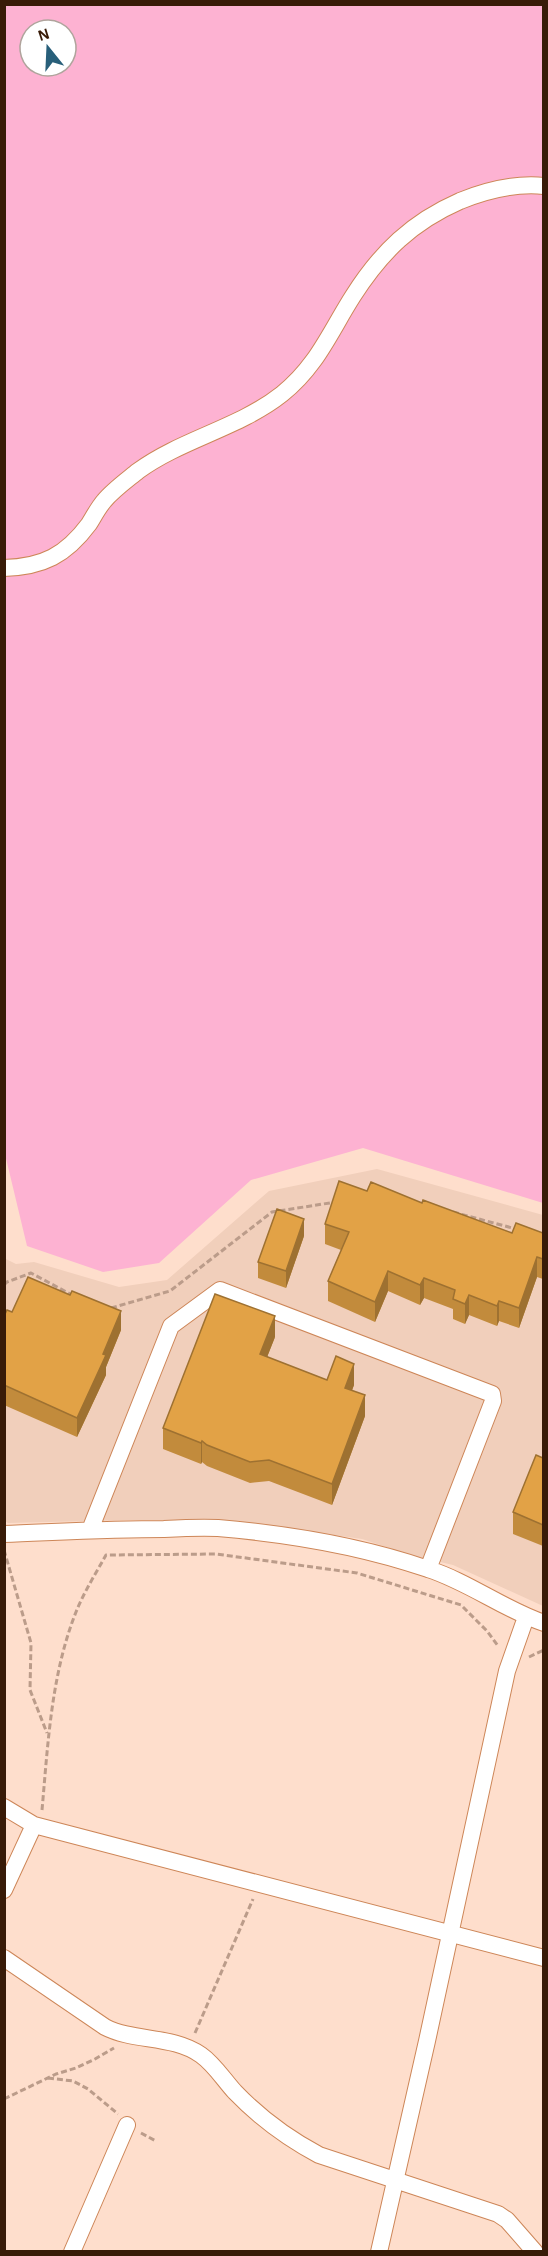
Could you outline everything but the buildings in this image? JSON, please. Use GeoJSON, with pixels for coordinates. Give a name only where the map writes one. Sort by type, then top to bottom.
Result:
{"type":"FeatureCollection","features":[{"type":"Feature","properties":{"kind":"street"},"geometry":{"type":"LineString","coordinates":[[4,568],[22,567],[50,560],[62,552],[87,526],[105,500],[139,471],[180,447],[255,411],[280,395],[302,376],[323,348],[352,297],[373,267],[406,231],[429,216],[481,192],[507,186],[543,186]]}},
{"type":"Feature","properties":{"kind":"street"},"geometry":{"type":"LineString","coordinates":[[90,1530],[171,1326],[220,1290],[492,1394],[493,1401],[428,1569]]}},
{"type":"Feature","properties":{"kind":"street"},"geometry":{"type":"LineString","coordinates":[[4,1534],[90,1530],[228,1529],[293,1537],[356,1548],[428,1569],[466,1584],[526,1617],[543,1623]]}},
{"type":"Feature","properties":{"kind":"street"},"geometry":{"type":"LineString","coordinates":[[379,2252],[507,1671],[526,1617]]}},
{"type":"Feature","properties":{"kind":"street"},"geometry":{"type":"LineString","coordinates":[[4,1807],[34,1825],[543,1958]]}},
{"type":"Feature","properties":{"kind":"street"},"geometry":{"type":"LineString","coordinates":[[4,1890],[34,1825]]}},
{"type":"Feature","properties":{"kind":"street"},"geometry":{"type":"LineString","coordinates":[[4,1958],[118,2034],[176,2044],[201,2055],[264,2120],[302,2146],[319,2155],[396,2182],[498,2214],[507,2220],[535,2252]]}},
{"type":"Feature","properties":{"kind":"street"},"geometry":{"type":"LineString","coordinates":[[72,2252],[127,2126]]}},
{"type":"Feature","properties":{"kind":"path"},"geometry":{"type":"LineString","coordinates":[[109,1309],[170,1291],[272,1212],[339,1202]]}},
{"type":"Feature","properties":{"kind":"path"},"geometry":{"type":"LineString","coordinates":[[447,1210],[523,1232]]}},
{"type":"Feature","properties":{"kind":"path"},"geometry":{"type":"LineString","coordinates":[[4,1285],[31,1273],[81,1300]]}},
{"type":"Feature","properties":{"kind":"path"},"geometry":{"type":"LineString","coordinates":[[4,1550],[31,1643],[30,1690],[47,1734]]}},
{"type":"Feature","properties":{"kind":"path"},"geometry":{"type":"LineString","coordinates":[[34,1825],[42,1813],[47,1734],[70,1629],[77,1610],[106,1555],[216,1554],[357,1573],[461,1605],[487,1631],[507,1659],[507,1671]]}},
{"type":"Feature","properties":{"kind":"path"},"geometry":{"type":"LineString","coordinates":[[189,2049],[259,1883]]}},
{"type":"Feature","properties":{"kind":"path"},"geometry":{"type":"LineString","coordinates":[[4,2099],[47,2078],[95,2059],[132,2037]]}},
{"type":"Feature","properties":{"kind":"path"},"geometry":{"type":"LineString","coordinates":[[47,2078],[73,2081],[88,2089],[120,2116],[127,2126],[156,2141]]}},
{"type":"Feature","properties":{"kind":"shaded area"},"geometry":{"type":"Polygon","coordinates":[[[4,5],[543,5],[543,1203],[363,1148],[251,1180],[159,1263],[103,1272],[27,1246],[4,1150],[4,5]]]}},
{"type":"Feature","properties":{"kind":"shaded area"},"geometry":{"type":"Polygon","coordinates":[[[377,1169],[543,1215],[543,1606],[453,1565],[410,1555],[362,1539],[227,1520],[8,1523],[5,1521],[4,1258],[16,1264],[34,1262],[119,1287],[167,1280],[269,1191],[377,1169]]]}}]}
